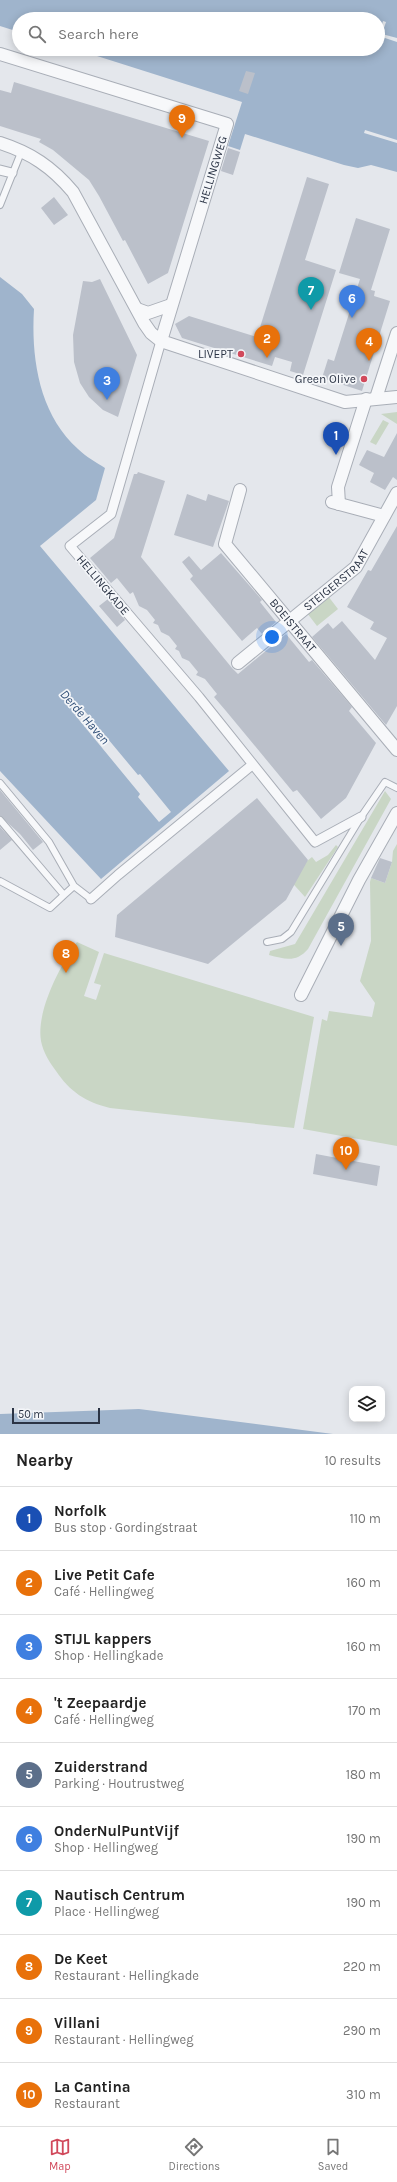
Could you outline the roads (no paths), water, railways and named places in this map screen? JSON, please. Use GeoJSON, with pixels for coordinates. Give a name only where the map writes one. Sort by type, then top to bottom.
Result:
{"type":"FeatureCollection","features":[{"type":"Feature","properties":{"kind":"street","name":"HELLINGWEG"},"geometry":{"type":"LineString","coordinates":[[0,54],[227,124],[160,341]]}},
{"type":"Feature","properties":{"kind":"street"},"geometry":{"type":"LineString","coordinates":[[0,143],[22,150],[50,169],[73,192],[150,333],[160,341],[345,402],[397,397]]}},
{"type":"Feature","properties":{"kind":"street"},"geometry":{"type":"LineString","coordinates":[[0,170],[12,173]]}},
{"type":"Feature","properties":{"kind":"street"},"geometry":{"type":"LineString","coordinates":[[137,309],[148,313],[171,305]]}},
{"type":"Feature","properties":{"kind":"street"},"geometry":{"type":"LineString","coordinates":[[384,516],[335,503],[338,487],[397,332]]}},
{"type":"Feature","properties":{"kind":"street","name":"HELLINGKADE"},"geometry":{"type":"LineString","coordinates":[[160,341],[111,514],[70,546],[199,697],[314,842],[360,817]]}},
{"type":"Feature","properties":{"kind":"street","name":"BOEISTRAAT"},"geometry":{"type":"LineString","coordinates":[[240,490],[225,544],[397,750]]}},
{"type":"Feature","properties":{"kind":"street","name":"STEIGERSTRAAT"},"geometry":{"type":"LineString","coordinates":[[238,663],[356,567],[397,493]]}},
{"type":"Feature","properties":{"kind":"street"},"geometry":{"type":"LineString","coordinates":[[91,899],[252,765]]}},
{"type":"Feature","properties":{"kind":"street"},"geometry":{"type":"LineString","coordinates":[[301,995],[359,880],[397,813]]}},
{"type":"Feature","properties":{"kind":"lane"},"geometry":{"type":"LineString","coordinates":[[0,205],[22,150]]}},
{"type":"Feature","properties":{"kind":"lane"},"geometry":{"type":"LineString","coordinates":[[267,942],[282,939],[291,932],[360,817],[385,782],[397,788]]}},
{"type":"Feature","properties":{"kind":"lane"},"geometry":{"type":"LineString","coordinates":[[0,783],[49,842],[74,886],[91,899]]}},
{"type":"Feature","properties":{"kind":"lane"},"geometry":{"type":"LineString","coordinates":[[0,820],[64,895]]}},
{"type":"Feature","properties":{"kind":"lane"},"geometry":{"type":"LineString","coordinates":[[0,881],[50,908],[74,886]]}},
{"type":"Feature","properties":{"kind":"water"},"geometry":{"type":"Polygon","coordinates":[[[0,0],[397,0],[397,172],[371,165],[358,168],[344,165],[245,134],[240,150],[228,146],[242,102],[97,56],[385,56],[385,12],[12,12],[12,30],[0,26],[0,0]]]}},
{"type":"Feature","properties":{"kind":"water","name":"Derde Haven"},"geometry":{"type":"Polygon","coordinates":[[[0,277],[22,294],[34,309],[33,328],[36,366],[46,402],[54,419],[65,435],[78,449],[105,468],[96,500],[40,546],[229,771],[101,879],[0,771],[0,277]]]}},
{"type":"Feature","properties":{"kind":"water"},"geometry":{"type":"Polygon","coordinates":[[[139,1409],[333,1434],[0,1434],[0,1414],[139,1409]]]}},
{"type":"Feature","properties":{"kind":"place","name":"Villani"},"geometry":{"type":"Point","coordinates":[182,138]}},
{"type":"Feature","properties":{"kind":"place","name":"Nautisch Centrum"},"geometry":{"type":"Point","coordinates":[311,310]}},
{"type":"Feature","properties":{"kind":"place","name":"OnderNulPuntVijf"},"geometry":{"type":"Point","coordinates":[352,318]}},
{"type":"Feature","properties":{"kind":"place","name":"LIVEPT"},"geometry":{"type":"Point","coordinates":[241,354]}},
{"type":"Feature","properties":{"kind":"place","name":"Live Petit Cafe"},"geometry":{"type":"Point","coordinates":[267,358]}},
{"type":"Feature","properties":{"kind":"place","name":"'t Zeepaardje"},"geometry":{"type":"Point","coordinates":[369,361]}},
{"type":"Feature","properties":{"kind":"place","name":"Green Olive"},"geometry":{"type":"Point","coordinates":[364,379]}},
{"type":"Feature","properties":{"kind":"place","name":"STIJL kappers"},"geometry":{"type":"Point","coordinates":[107,400]}},
{"type":"Feature","properties":{"kind":"place","name":"Norfolk"},"geometry":{"type":"Point","coordinates":[336,455]}},
{"type":"Feature","properties":{"kind":"place","name":"Zuiderstrand"},"geometry":{"type":"Point","coordinates":[341,946]}},
{"type":"Feature","properties":{"kind":"place","name":"De Keet"},"geometry":{"type":"Point","coordinates":[66,973]}},
{"type":"Feature","properties":{"kind":"place","name":"La Cantina"},"geometry":{"type":"Point","coordinates":[346,1170]}}]}
